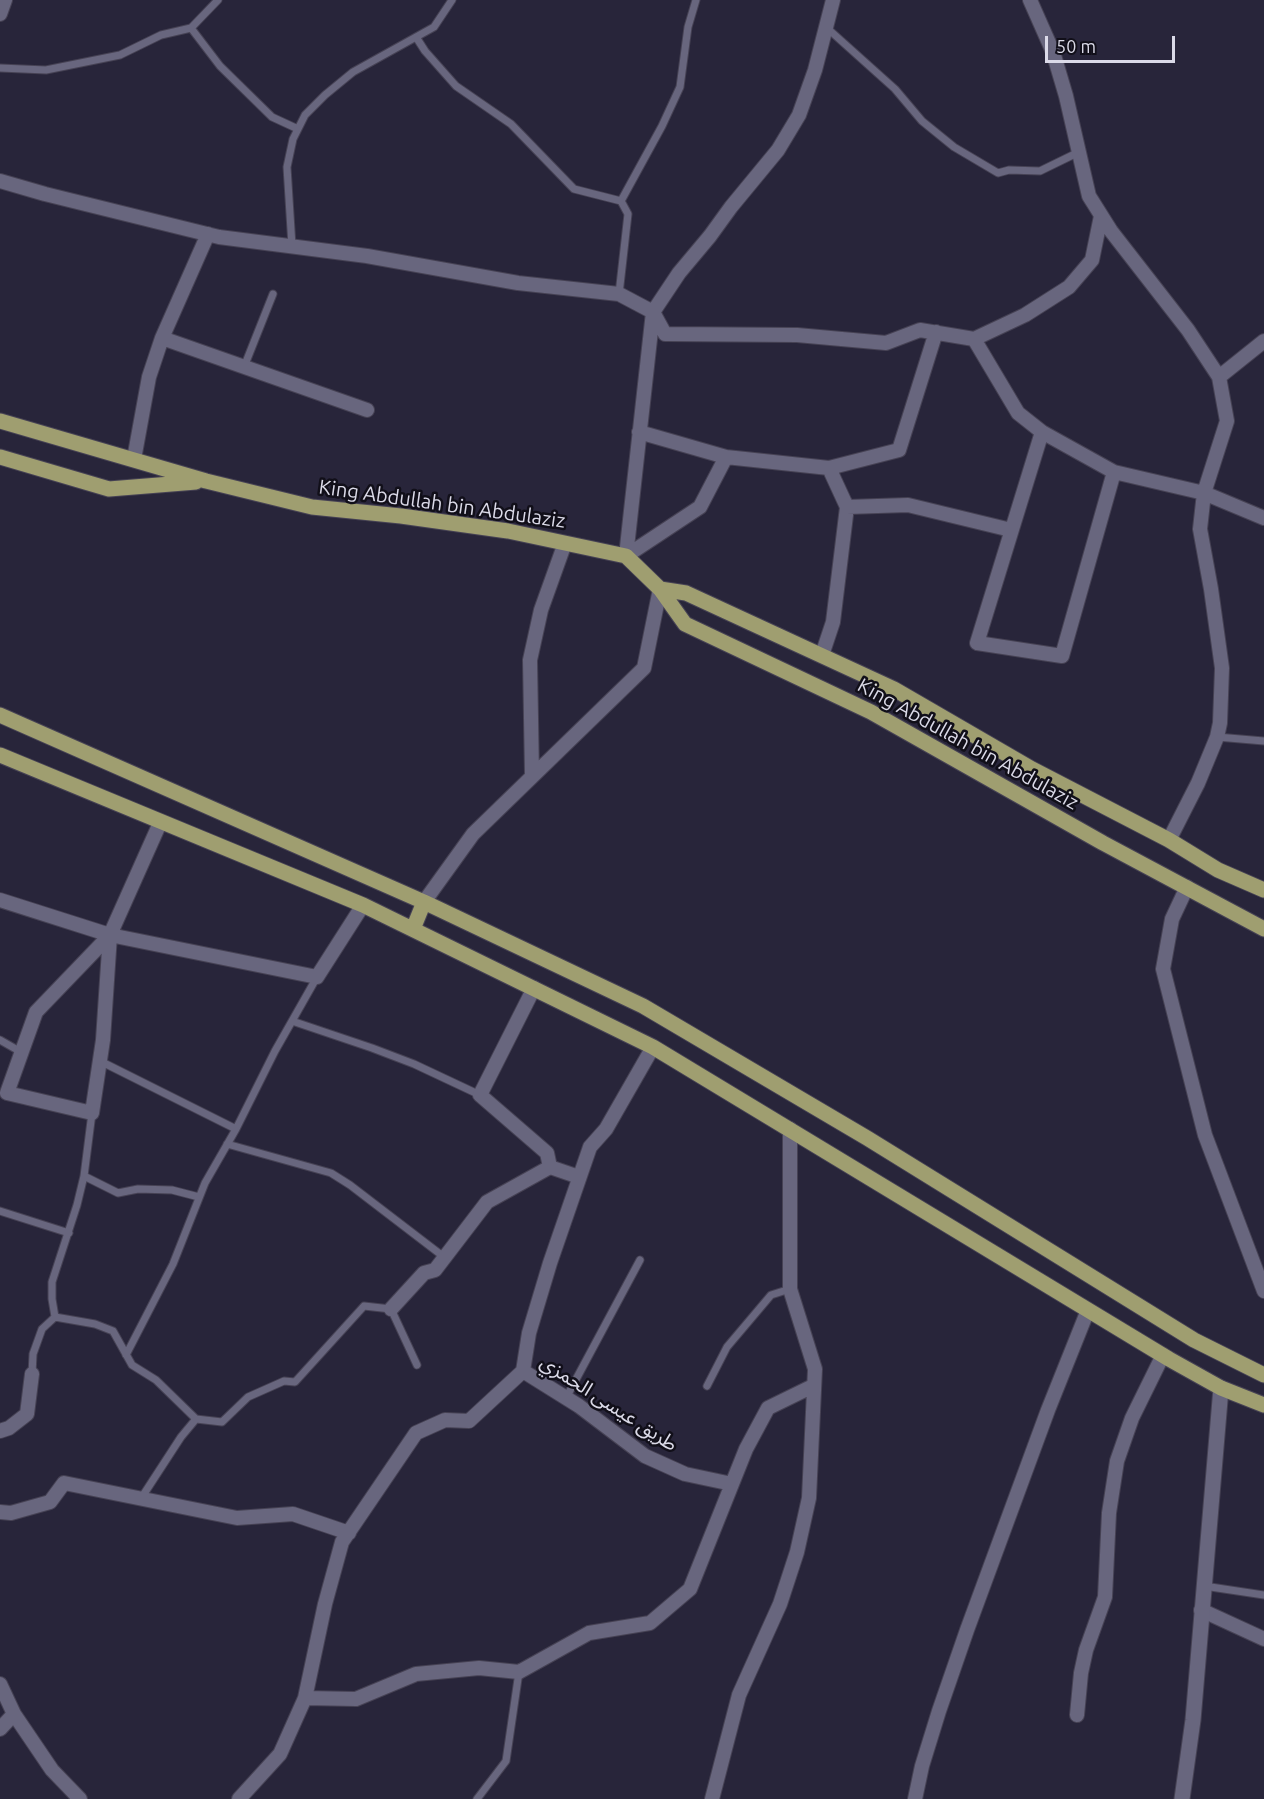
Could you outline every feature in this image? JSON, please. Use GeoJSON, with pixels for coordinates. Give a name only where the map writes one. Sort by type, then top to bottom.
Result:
{"type":"FeatureCollection","features":[{"type":"Feature","properties":{"kind":"main road","name":"King Abdullah bin Abdulaziz"},"geometry":{"type":"LineString","coordinates":[[0,421],[206,481],[312,507],[411,517],[508,531],[626,556],[660,589],[685,624],[871,712],[1264,929]]}},
{"type":"Feature","properties":{"kind":"main road","name":"King Abdullah bin Abdulaziz"},"geometry":{"type":"LineString","coordinates":[[0,457],[109,489],[206,481]]}},
{"type":"Feature","properties":{"kind":"main road","name":"King Abdullah bin Abdulaziz"},"geometry":{"type":"LineString","coordinates":[[660,589],[687,592],[894,689],[1032,769],[1169,840],[1218,870],[1264,890]]}},
{"type":"Feature","properties":{"kind":"main road"},"geometry":{"type":"LineString","coordinates":[[0,715],[424,902],[643,1006],[867,1138],[1194,1340],[1264,1375]]}},
{"type":"Feature","properties":{"kind":"main road"},"geometry":{"type":"LineString","coordinates":[[0,755],[363,905],[653,1047],[1163,1355],[1221,1388],[1264,1405]]}},
{"type":"Feature","properties":{"kind":"main road"},"geometry":{"type":"LineString","coordinates":[[413,929],[424,902]]}},
{"type":"Feature","properties":{"kind":"street"},"geometry":{"type":"LineString","coordinates":[[0,14],[4,0]]}},
{"type":"Feature","properties":{"kind":"street"},"geometry":{"type":"LineString","coordinates":[[626,556],[653,312],[679,273],[783,141],[799,115],[815,70],[833,0]]}},
{"type":"Feature","properties":{"kind":"street"},"geometry":{"type":"LineString","coordinates":[[1030,0],[1053,52],[1066,96],[1089,196],[1111,231],[1188,330],[1219,377],[1227,421],[1204,493],[1200,529],[1222,668],[1220,723],[1217,737],[1198,783],[1169,840]]}},
{"type":"Feature","properties":{"kind":"street"},"geometry":{"type":"LineString","coordinates":[[0,181],[208,234],[367,256],[518,282],[619,294],[653,312],[665,334],[797,335],[886,343],[920,330],[974,339],[1025,315],[1069,287],[1092,260],[1101,216]]}},
{"type":"Feature","properties":{"kind":"street"},"geometry":{"type":"LineString","coordinates":[[134,459],[149,377],[162,338],[208,234]]}},
{"type":"Feature","properties":{"kind":"street"},"geometry":{"type":"LineString","coordinates":[[639,432],[726,457],[829,468],[899,450],[936,332]]}},
{"type":"Feature","properties":{"kind":"street"},"geometry":{"type":"LineString","coordinates":[[162,338],[367,410]]}},
{"type":"Feature","properties":{"kind":"street"},"geometry":{"type":"LineString","coordinates":[[974,339],[1018,413],[1042,432],[1114,472],[1204,493],[1264,518]]}},
{"type":"Feature","properties":{"kind":"street"},"geometry":{"type":"LineString","coordinates":[[1219,377],[1264,341]]}},
{"type":"Feature","properties":{"kind":"street"},"geometry":{"type":"LineString","coordinates":[[1042,432],[976,643],[1062,656],[1114,472]]}},
{"type":"Feature","properties":{"kind":"street"},"geometry":{"type":"LineString","coordinates":[[626,556],[700,507],[726,457]]}},
{"type":"Feature","properties":{"kind":"street"},"geometry":{"type":"LineString","coordinates":[[822,655],[833,622],[847,507],[829,468]]}},
{"type":"Feature","properties":{"kind":"street"},"geometry":{"type":"LineString","coordinates":[[847,507],[908,505],[1011,530]]}},
{"type":"Feature","properties":{"kind":"street"},"geometry":{"type":"LineString","coordinates":[[532,776],[530,660],[541,609],[565,543]]}},
{"type":"Feature","properties":{"kind":"street"},"geometry":{"type":"LineString","coordinates":[[424,902],[473,834],[644,668],[660,589]]}},
{"type":"Feature","properties":{"kind":"street"},"geometry":{"type":"LineString","coordinates":[[110,935],[36,1012],[3,1093],[92,1113],[100,1062],[110,935],[160,823]]}},
{"type":"Feature","properties":{"kind":"street"},"geometry":{"type":"LineString","coordinates":[[1187,887],[1172,919],[1163,969],[1205,1136],[1264,1291]]}},
{"type":"Feature","properties":{"kind":"street"},"geometry":{"type":"LineString","coordinates":[[0,900],[110,935],[317,977],[363,905]]}},
{"type":"Feature","properties":{"kind":"street"},"geometry":{"type":"LineString","coordinates":[[534,988],[480,1095],[547,1154],[550,1167]]}},
{"type":"Feature","properties":{"kind":"street"},"geometry":{"type":"LineString","coordinates":[[523,1371],[529,1333],[590,1147],[606,1130],[653,1047]]}},
{"type":"Feature","properties":{"kind":"street"},"geometry":{"type":"LineString","coordinates":[[712,1799],[739,1695],[780,1604],[797,1552],[809,1498],[815,1369],[790,1289],[790,1129]]}},
{"type":"Feature","properties":{"kind":"street"},"geometry":{"type":"LineString","coordinates":[[392,1309],[424,1273],[435,1270],[487,1202],[550,1167],[579,1177]]}},
{"type":"Feature","properties":{"kind":"street"},"geometry":{"type":"LineString","coordinates":[[915,1799],[935,1722],[967,1630],[1048,1410],[1088,1310]]}},
{"type":"Feature","properties":{"kind":"street"},"geometry":{"type":"LineString","coordinates":[[1077,1715],[1086,1650],[1105,1597],[1108,1513],[1117,1461],[1132,1418],[1163,1355]]}},
{"type":"Feature","properties":{"kind":"street","name":"طريق عيسى الحمزي"},"geometry":{"type":"LineString","coordinates":[[239,1799],[280,1754],[305,1698],[325,1604],[342,1542],[416,1433],[445,1420],[469,1422],[523,1371],[566,1398],[645,1456],[686,1474],[732,1484]]}},
{"type":"Feature","properties":{"kind":"street"},"geometry":{"type":"LineString","coordinates":[[0,1431],[9,1428],[27,1414],[32,1374]]}},
{"type":"Feature","properties":{"kind":"street"},"geometry":{"type":"LineString","coordinates":[[305,1698],[356,1699],[416,1674],[479,1668],[519,1672],[589,1633],[650,1623],[690,1589],[746,1449],[768,1408],[813,1386]]}},
{"type":"Feature","properties":{"kind":"street"},"geometry":{"type":"LineString","coordinates":[[1182,1799],[1193,1720],[1221,1388]]}},
{"type":"Feature","properties":{"kind":"street"},"geometry":{"type":"LineString","coordinates":[[0,1512],[11,1513],[50,1502],[64,1483],[237,1518],[293,1514],[349,1533]]}},
{"type":"Feature","properties":{"kind":"street"},"geometry":{"type":"LineString","coordinates":[[1201,1611],[1264,1639]]}},
{"type":"Feature","properties":{"kind":"street"},"geometry":{"type":"LineString","coordinates":[[0,1684],[14,1714],[52,1770],[80,1799]]}},
{"type":"Feature","properties":{"kind":"street"},"geometry":{"type":"LineString","coordinates":[[0,1730],[14,1714]]}},
{"type":"Feature","properties":{"kind":"lane"},"geometry":{"type":"LineString","coordinates":[[0,68],[46,70],[120,56],[161,35],[191,28],[218,0]]}},
{"type":"Feature","properties":{"kind":"lane"},"geometry":{"type":"LineString","coordinates":[[292,247],[287,166],[294,139],[305,115],[352,72],[434,27],[452,0]]}},
{"type":"Feature","properties":{"kind":"lane"},"geometry":{"type":"LineString","coordinates":[[621,201],[662,126],[680,87],[688,27],[696,0]]}},
{"type":"Feature","properties":{"kind":"lane"},"geometry":{"type":"LineString","coordinates":[[191,28],[220,66],[272,117],[298,129]]}},
{"type":"Feature","properties":{"kind":"lane"},"geometry":{"type":"LineString","coordinates":[[827,28],[895,89],[922,121],[954,147],[998,173],[1009,170],[1040,171],[1079,152]]}},
{"type":"Feature","properties":{"kind":"lane"},"geometry":{"type":"LineString","coordinates":[[416,37],[425,51],[456,86],[511,124],[574,189],[621,201],[628,214],[619,294]]}},
{"type":"Feature","properties":{"kind":"lane"},"geometry":{"type":"LineString","coordinates":[[244,367],[273,294]]}},
{"type":"Feature","properties":{"kind":"lane"},"geometry":{"type":"LineString","coordinates":[[1217,737],[1264,741]]}},
{"type":"Feature","properties":{"kind":"lane"},"geometry":{"type":"LineString","coordinates":[[126,1355],[173,1264],[199,1197],[236,1129],[274,1051],[317,977]]}},
{"type":"Feature","properties":{"kind":"lane"},"geometry":{"type":"LineString","coordinates":[[292,1021],[372,1048],[480,1095]]}},
{"type":"Feature","properties":{"kind":"lane"},"geometry":{"type":"LineString","coordinates":[[0,1040],[21,1052]]}},
{"type":"Feature","properties":{"kind":"lane"},"geometry":{"type":"LineString","coordinates":[[100,1062],[236,1129]]}},
{"type":"Feature","properties":{"kind":"lane"},"geometry":{"type":"LineString","coordinates":[[55,1317],[52,1281],[69,1233],[84,1176],[92,1113]]}},
{"type":"Feature","properties":{"kind":"lane"},"geometry":{"type":"LineString","coordinates":[[227,1144],[332,1173],[351,1185],[444,1257]]}},
{"type":"Feature","properties":{"kind":"lane"},"geometry":{"type":"LineString","coordinates":[[84,1176],[118,1193],[138,1190],[172,1190],[199,1197]]}},
{"type":"Feature","properties":{"kind":"lane"},"geometry":{"type":"LineString","coordinates":[[0,1211],[69,1233]]}},
{"type":"Feature","properties":{"kind":"lane"},"geometry":{"type":"LineString","coordinates":[[566,1398],[640,1260]]}},
{"type":"Feature","properties":{"kind":"lane"},"geometry":{"type":"LineString","coordinates":[[707,1386],[727,1347],[771,1295],[790,1289]]}},
{"type":"Feature","properties":{"kind":"lane"},"geometry":{"type":"LineString","coordinates":[[55,1317],[95,1323],[113,1330],[132,1365],[156,1380],[196,1419],[222,1422],[248,1397],[284,1380],[295,1382],[364,1306],[392,1309],[417,1365]]}},
{"type":"Feature","properties":{"kind":"lane"},"geometry":{"type":"LineString","coordinates":[[32,1374],[33,1353],[42,1329],[55,1317]]}},
{"type":"Feature","properties":{"kind":"lane"},"geometry":{"type":"LineString","coordinates":[[140,1500],[181,1437],[196,1419]]}},
{"type":"Feature","properties":{"kind":"lane"},"geometry":{"type":"LineString","coordinates":[[1204,1586],[1264,1595]]}},
{"type":"Feature","properties":{"kind":"lane"},"geometry":{"type":"LineString","coordinates":[[477,1799],[506,1761],[519,1672]]}}]}
